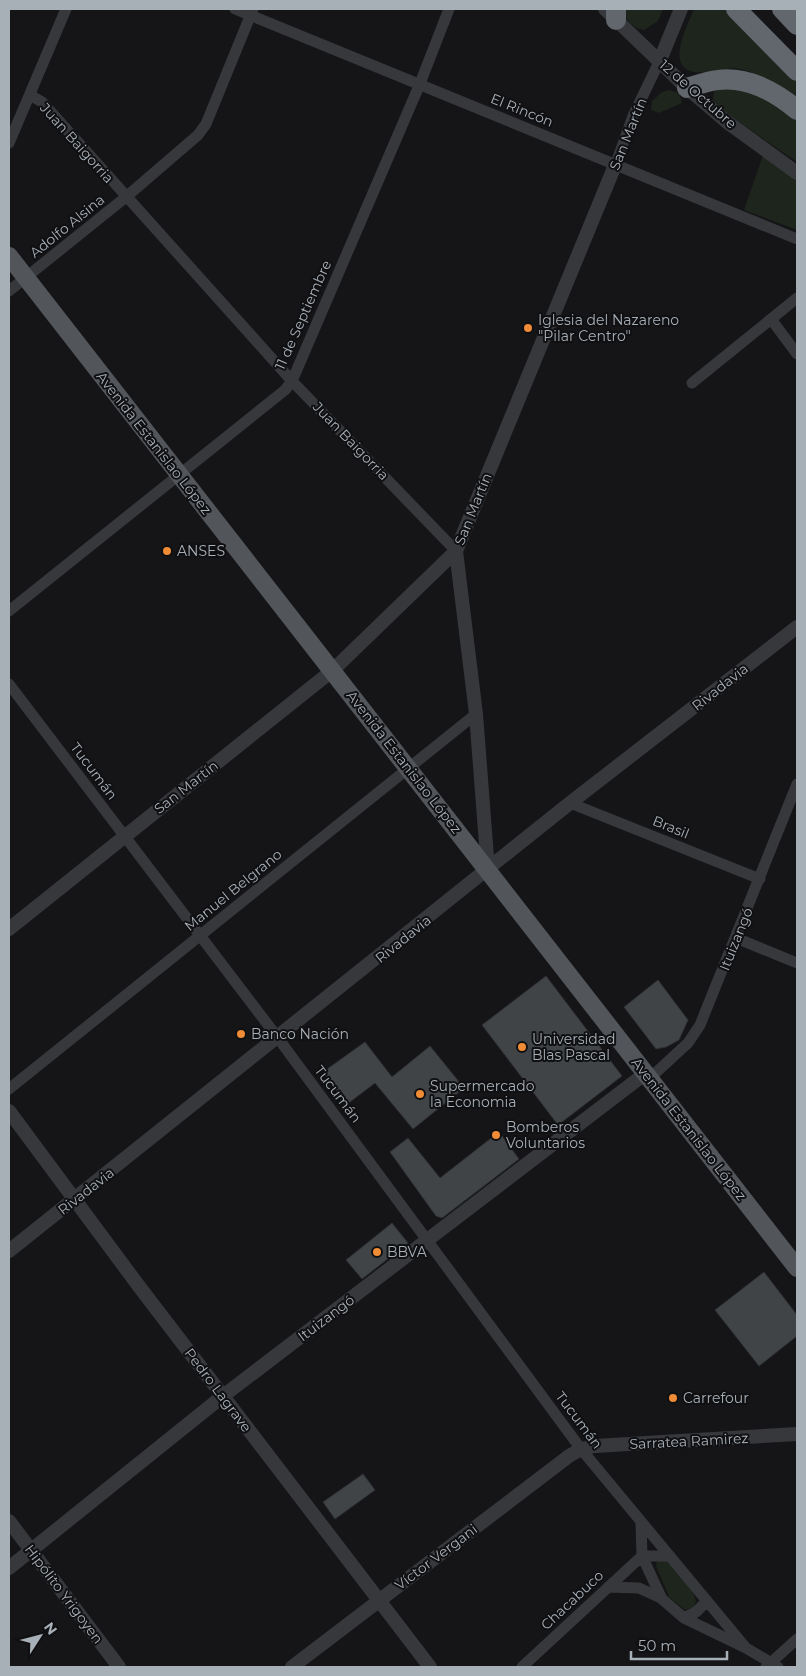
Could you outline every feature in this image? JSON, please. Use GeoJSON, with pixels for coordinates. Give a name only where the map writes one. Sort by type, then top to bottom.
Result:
{"type":"FeatureCollection","features":[{"type":"Feature","properties":{"kind":"highway"},"geometry":{"type":"LineString","coordinates":[[736,9],[797,71]]}},
{"type":"Feature","properties":{"kind":"highway"},"geometry":{"type":"LineString","coordinates":[[782,9],[797,25]]}},
{"type":"Feature","properties":{"kind":"highway"},"geometry":{"type":"LineString","coordinates":[[687,88],[718,80],[742,82],[769,90],[797,110]]}},
{"type":"Feature","properties":{"kind":"main road","name":"Avenida Estanislao López"},"geometry":{"type":"LineString","coordinates":[[9,256],[797,1268]]}},
{"type":"Feature","properties":{"kind":"street"},"geometry":{"type":"LineString","coordinates":[[9,143],[66,9]]}},
{"type":"Feature","properties":{"kind":"street","name":"El Rincón"},"geometry":{"type":"LineString","coordinates":[[235,9],[251,12],[419,86],[616,163],[797,239]]}},
{"type":"Feature","properties":{"kind":"street","name":"11 de Septiembre"},"geometry":{"type":"LineString","coordinates":[[9,611],[278,397],[292,380],[419,86],[450,9]]}},
{"type":"Feature","properties":{"kind":"street","name":"San Martín"},"geometry":{"type":"LineString","coordinates":[[9,929],[333,670],[456,551],[616,163],[633,116],[660,60],[681,9]]}},
{"type":"Feature","properties":{"kind":"street","name":"Adolfo Alsina"},"geometry":{"type":"LineString","coordinates":[[9,292],[126,197],[198,135],[206,124],[251,12]]}},
{"type":"Feature","properties":{"kind":"street","name":"12 de Octubre"},"geometry":{"type":"LineString","coordinates":[[612,13],[687,88],[727,122],[797,173]]}},
{"type":"Feature","properties":{"kind":"street","name":"Juan Baigorria"},"geometry":{"type":"LineString","coordinates":[[30,95],[42,102],[292,380],[456,551]]}},
{"type":"Feature","properties":{"kind":"street"},"geometry":{"type":"LineString","coordinates":[[692,383],[797,298]]}},
{"type":"Feature","properties":{"kind":"street"},"geometry":{"type":"LineString","coordinates":[[771,319],[797,354]]}},
{"type":"Feature","properties":{"kind":"street"},"geometry":{"type":"LineString","coordinates":[[456,551],[476,714],[488,870]]}},
{"type":"Feature","properties":{"kind":"street","name":"Rivadavia"},"geometry":{"type":"LineString","coordinates":[[9,1250],[570,804],[797,627]]}},
{"type":"Feature","properties":{"kind":"street","name":"Tucumán"},"geometry":{"type":"LineString","coordinates":[[9,684],[278,1038],[581,1449],[746,1648]]}},
{"type":"Feature","properties":{"kind":"street","name":"Manuel Belgrano"},"geometry":{"type":"LineString","coordinates":[[9,1089],[476,714]]}},
{"type":"Feature","properties":{"kind":"street","name":"Ituizangó"},"geometry":{"type":"LineString","coordinates":[[9,1568],[223,1396],[648,1075],[694,1036],[794,803],[797,784]]}},
{"type":"Feature","properties":{"kind":"street","name":"Brasil"},"geometry":{"type":"LineString","coordinates":[[570,804],[760,879]]}},
{"type":"Feature","properties":{"kind":"street"},"geometry":{"type":"LineString","coordinates":[[736,938],[797,963]]}},
{"type":"Feature","properties":{"kind":"street","name":"Pedro Lagrave"},"geometry":{"type":"LineString","coordinates":[[9,1110],[74,1200],[430,1667]]}},
{"type":"Feature","properties":{"kind":"street","name":"Sarratea Ramirez"},"geometry":{"type":"LineString","coordinates":[[581,1449],[595,1446],[797,1434]]}},
{"type":"Feature","properties":{"kind":"street","name":"Víctor Vergani"},"geometry":{"type":"LineString","coordinates":[[292,1667],[569,1456],[581,1449]]}},
{"type":"Feature","properties":{"kind":"street","name":"Hipólito Yrigoyen"},"geometry":{"type":"LineString","coordinates":[[9,1521],[119,1667]]}},
{"type":"Feature","properties":{"kind":"street","name":"Tucumán"},"geometry":{"type":"LineString","coordinates":[[641,1523],[642,1556],[662,1599],[684,1618],[746,1648],[772,1666]]}},
{"type":"Feature","properties":{"kind":"street"},"geometry":{"type":"LineString","coordinates":[[642,1556],[670,1556]]}},
{"type":"Feature","properties":{"kind":"street","name":"Chacabuco"},"geometry":{"type":"LineString","coordinates":[[522,1667],[642,1556]]}},
{"type":"Feature","properties":{"kind":"street"},"geometry":{"type":"LineString","coordinates":[[608,1587],[639,1588],[662,1599]]}},
{"type":"Feature","properties":{"kind":"street"},"geometry":{"type":"LineString","coordinates":[[684,1618],[696,1612],[706,1602]]}},
{"type":"Feature","properties":{"kind":"street"},"geometry":{"type":"LineString","coordinates":[[772,1666],[797,1639]]}},
{"type":"Feature","properties":{"kind":"shaded area"},"geometry":{"type":"Polygon","coordinates":[[[623,9],[663,9],[658,21],[644,30],[630,23],[623,9]]]}},
{"type":"Feature","properties":{"kind":"shaded area"},"geometry":{"type":"Polygon","coordinates":[[[694,9],[727,9],[797,81],[797,102],[765,80],[744,70],[731,68],[710,72],[695,72],[685,68],[680,61],[681,41],[694,9]]]}},
{"type":"Feature","properties":{"kind":"shaded area"},"geometry":{"type":"Polygon","coordinates":[[[723,82],[732,82],[797,117],[797,162],[723,111],[713,100],[714,91],[723,82]]]}},
{"type":"Feature","properties":{"kind":"shaded area"},"geometry":{"type":"Polygon","coordinates":[[[669,90],[679,93],[682,103],[659,113],[651,110],[652,101],[662,92],[669,90]]]}},
{"type":"Feature","properties":{"kind":"shaded area"},"geometry":{"type":"Polygon","coordinates":[[[763,155],[797,179],[797,230],[744,210],[763,155]]]}},
{"type":"Feature","properties":{"kind":"shaded area"},"geometry":{"type":"Polygon","coordinates":[[[662,1558],[678,1571],[692,1590],[696,1602],[693,1608],[685,1610],[669,1597],[656,1566],[657,1560],[662,1558]]]}},
{"type":"Feature","properties":{"kind":"building"},"geometry":{"type":"Polygon","coordinates":[[[546,976],[622,1076],[558,1125],[482,1025],[546,976]]]}},
{"type":"Feature","properties":{"kind":"building"},"geometry":{"type":"Polygon","coordinates":[[[658,980],[688,1020],[679,1040],[666,1047],[656,1049],[624,1007],[658,980]]]}},
{"type":"Feature","properties":{"kind":"building"},"geometry":{"type":"Polygon","coordinates":[[[365,1042],[392,1077],[430,1046],[464,1088],[413,1129],[375,1083],[346,1105],[323,1072],[365,1042]]]}},
{"type":"Feature","properties":{"kind":"building"},"geometry":{"type":"Polygon","coordinates":[[[499,1132],[519,1159],[442,1218],[436,1216],[390,1152],[408,1138],[440,1178],[499,1132]]]}},
{"type":"Feature","properties":{"kind":"building","name":"BBVA"},"geometry":{"type":"Polygon","coordinates":[[[392,1223],[408,1243],[362,1279],[346,1260],[392,1223]]]}},
{"type":"Feature","properties":{"kind":"building"},"geometry":{"type":"Polygon","coordinates":[[[764,1272],[797,1315],[797,1336],[759,1366],[715,1310],[764,1272]]]}},
{"type":"Feature","properties":{"kind":"building"},"geometry":{"type":"Polygon","coordinates":[[[363,1474],[375,1490],[335,1519],[323,1502],[363,1474]]]}},
{"type":"Feature","properties":{"kind":"place","name":"Iglesia del Nazareno \"Pilar Centro\""},"geometry":{"type":"Point","coordinates":[528,328]}},
{"type":"Feature","properties":{"kind":"place","name":"ANSES"},"geometry":{"type":"Point","coordinates":[167,551]}},
{"type":"Feature","properties":{"kind":"place","name":"Banco Nación"},"geometry":{"type":"Point","coordinates":[241,1034]}},
{"type":"Feature","properties":{"kind":"place","name":"Universidad Blas Pascal"},"geometry":{"type":"Point","coordinates":[522,1047]}},
{"type":"Feature","properties":{"kind":"place","name":"Supermercado la Economia"},"geometry":{"type":"Point","coordinates":[420,1094]}},
{"type":"Feature","properties":{"kind":"place","name":"Bomberos Voluntarios"},"geometry":{"type":"Point","coordinates":[496,1135]}},
{"type":"Feature","properties":{"kind":"place","name":"BBVA"},"geometry":{"type":"Point","coordinates":[377,1252]}},
{"type":"Feature","properties":{"kind":"place","name":"Carrefour"},"geometry":{"type":"Point","coordinates":[673,1398]}}]}
